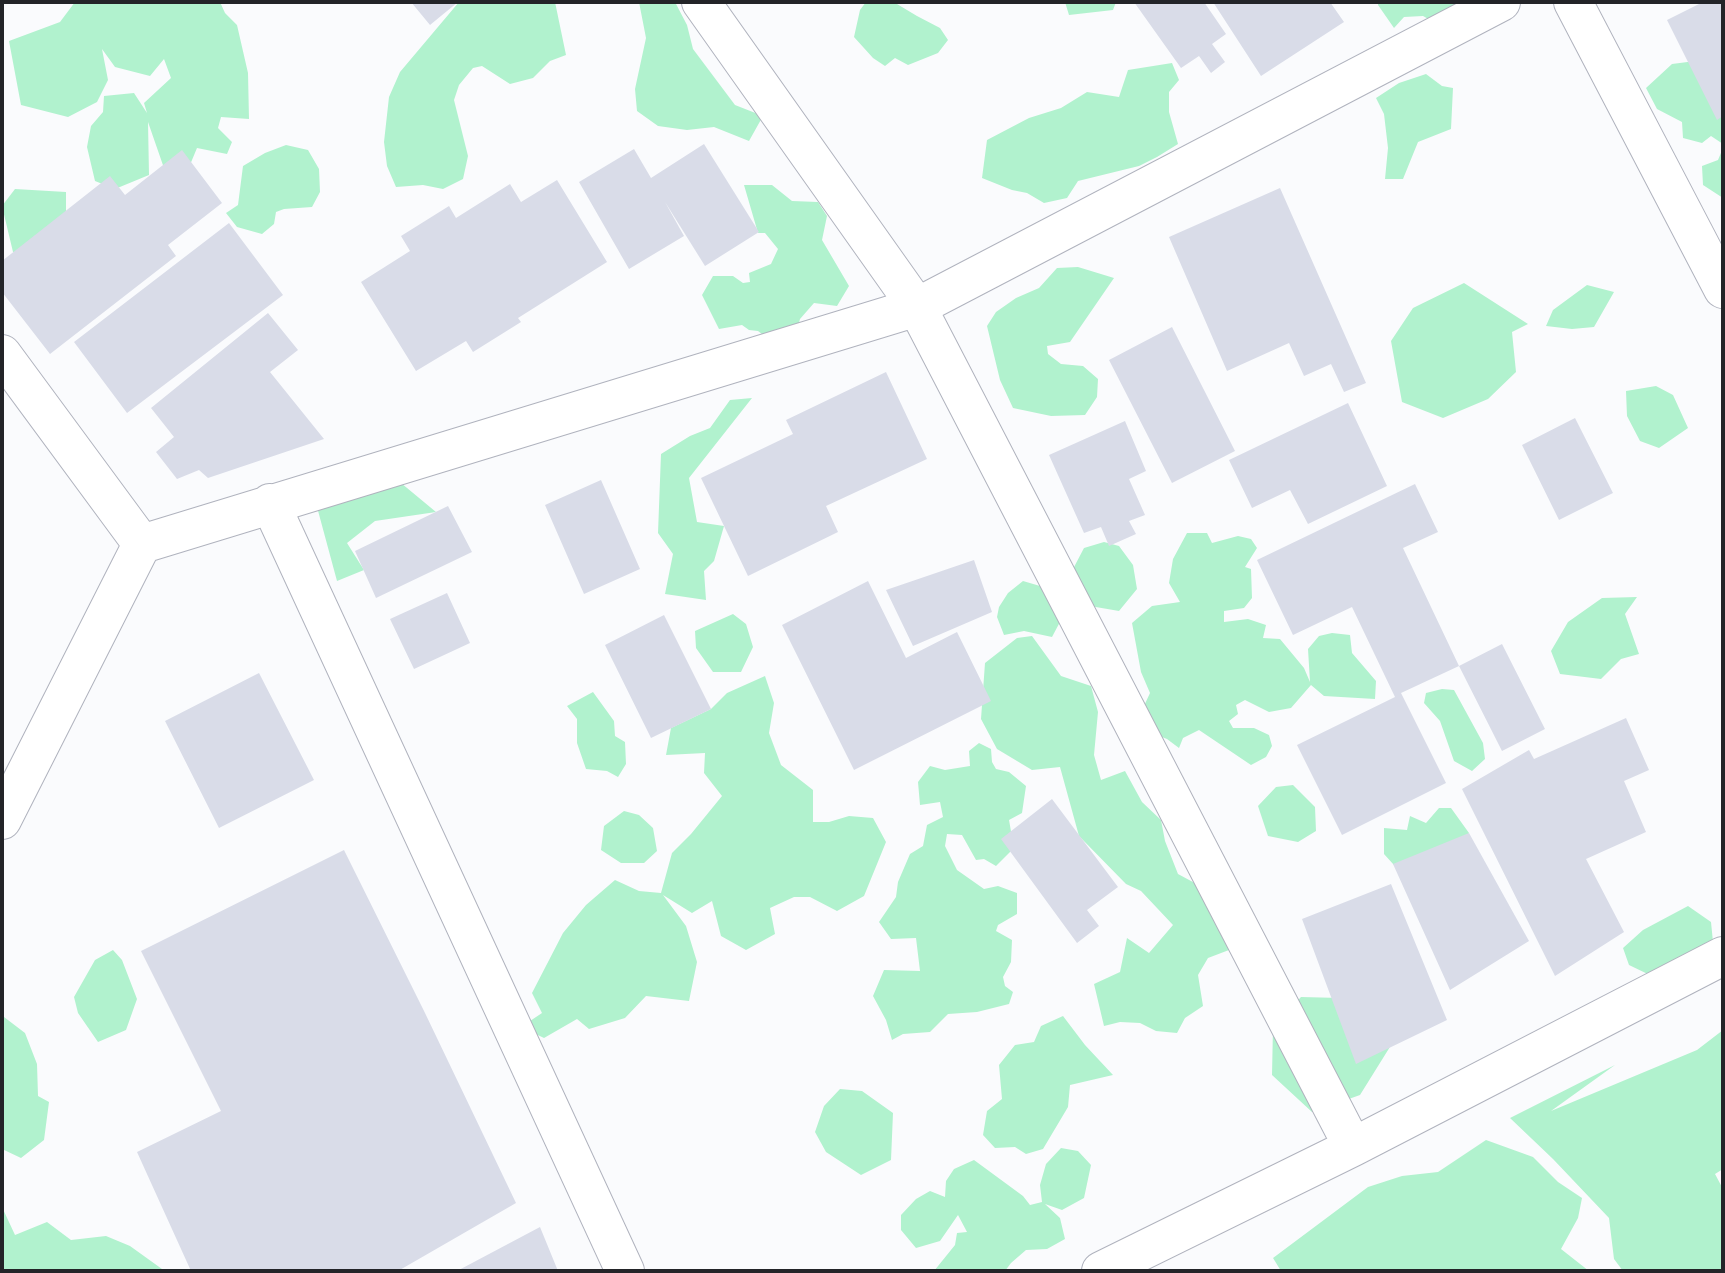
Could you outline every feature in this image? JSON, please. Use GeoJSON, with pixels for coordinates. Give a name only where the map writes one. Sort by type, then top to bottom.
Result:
{"type":"FeatureCollection","features":[{"type":"Feature","properties":{"kind":"street"},"geometry":{"type":"LineString","coordinates":[[701,2],[917,307],[1353,1147]]}},
{"type":"Feature","properties":{"kind":"street"},"geometry":{"type":"LineString","coordinates":[[2,820],[142,544],[917,307],[1501,2]]}},
{"type":"Feature","properties":{"kind":"street"},"geometry":{"type":"LineString","coordinates":[[1573,2],[1723,289]]}},
{"type":"Feature","properties":{"kind":"street"},"geometry":{"type":"LineString","coordinates":[[2,354],[142,544]]}},
{"type":"Feature","properties":{"kind":"street"},"geometry":{"type":"LineString","coordinates":[[270,503],[625,1271]]}},
{"type":"Feature","properties":{"kind":"street"},"geometry":{"type":"LineString","coordinates":[[1101,1271],[1353,1147],[1723,956]]}},
{"type":"Feature","properties":{"kind":"green space"},"geometry":{"type":"Polygon","coordinates":[[[75,2],[220,2],[225,13],[237,25],[248,73],[249,119],[221,117],[218,128],[232,142],[227,154],[197,148],[187,172],[165,171],[148,122],[149,175],[115,189],[95,181],[87,147],[91,126],[103,112],[104,96],[134,93],[147,113],[144,103],[171,78],[164,59],[150,76],[115,67],[102,49],[108,80],[97,102],[68,117],[21,105],[9,41],[60,22],[75,2]]]}},
{"type":"Feature","properties":{"kind":"green space"},"geometry":{"type":"Polygon","coordinates":[[[459,2],[555,2],[566,55],[550,61],[533,78],[510,84],[482,66],[473,68],[459,85],[454,100],[468,156],[463,179],[443,189],[423,185],[396,187],[387,166],[384,142],[389,97],[400,72],[459,2]]]}},
{"type":"Feature","properties":{"kind":"green space"},"geometry":{"type":"Polygon","coordinates":[[[639,2],[675,2],[687,25],[693,49],[735,105],[763,116],[749,141],[714,127],[687,130],[658,126],[637,111],[635,89],[646,38],[639,2]]]}},
{"type":"Feature","properties":{"kind":"green space"},"geometry":{"type":"Polygon","coordinates":[[[866,2],[897,2],[940,28],[948,40],[938,53],[908,65],[895,58],[885,66],[873,58],[854,37],[860,10],[866,2]]]}},
{"type":"Feature","properties":{"kind":"green space"},"geometry":{"type":"Polygon","coordinates":[[[1065,2],[1116,2],[1113,10],[1069,15],[1065,2]]]}},
{"type":"Feature","properties":{"kind":"green space"},"geometry":{"type":"Polygon","coordinates":[[[1378,2],[1472,2],[1453,33],[1423,16],[1404,17],[1394,28],[1378,2]]]}},
{"type":"Feature","properties":{"kind":"green space"},"geometry":{"type":"Polygon","coordinates":[[[1703,60],[1719,102],[1723,102],[1723,144],[1711,136],[1702,143],[1683,138],[1682,122],[1657,109],[1646,88],[1672,64],[1703,60]]]}},
{"type":"Feature","properties":{"kind":"green space"},"geometry":{"type":"Polygon","coordinates":[[[1172,63],[1179,80],[1169,92],[1169,112],[1178,144],[1157,157],[1139,166],[1078,181],[1067,198],[1044,203],[1027,193],[982,178],[987,140],[1029,118],[1061,108],[1087,92],[1119,97],[1128,70],[1172,63]]]}},
{"type":"Feature","properties":{"kind":"green space"},"geometry":{"type":"Polygon","coordinates":[[[1426,74],[1442,86],[1453,88],[1451,129],[1418,142],[1403,179],[1385,179],[1388,148],[1384,114],[1376,98],[1399,83],[1426,74]]]}},
{"type":"Feature","properties":{"kind":"green space"},"geometry":{"type":"Polygon","coordinates":[[[286,145],[308,150],[319,169],[320,192],[312,207],[276,212],[274,224],[262,234],[237,227],[226,213],[238,205],[243,166],[286,145]]]}},
{"type":"Feature","properties":{"kind":"green space"},"geometry":{"type":"Polygon","coordinates":[[[1723,148],[1723,198],[1703,185],[1702,166],[1718,160],[1723,148]]]}},
{"type":"Feature","properties":{"kind":"green space"},"geometry":{"type":"Polygon","coordinates":[[[744,185],[772,185],[792,201],[818,202],[827,216],[822,240],[849,286],[837,306],[814,303],[800,319],[797,330],[771,341],[758,331],[749,330],[742,325],[719,329],[702,295],[713,276],[733,276],[743,283],[750,282],[749,273],[771,264],[778,249],[765,233],[758,233],[744,185]]]}},
{"type":"Feature","properties":{"kind":"green space"},"geometry":{"type":"Polygon","coordinates":[[[15,189],[66,192],[66,254],[13,252],[2,206],[15,189]]]}},
{"type":"Feature","properties":{"kind":"green space"},"geometry":{"type":"Polygon","coordinates":[[[1078,267],[1114,278],[1070,342],[1047,346],[1048,354],[1061,364],[1083,366],[1098,379],[1097,397],[1085,415],[1051,416],[1013,408],[1000,380],[987,326],[996,312],[1016,298],[1039,288],[1057,268],[1078,267]]]}},
{"type":"Feature","properties":{"kind":"green space"},"geometry":{"type":"Polygon","coordinates":[[[1464,283],[1528,324],[1512,332],[1516,372],[1488,399],[1443,418],[1402,402],[1391,341],[1413,308],[1464,283]]]}},
{"type":"Feature","properties":{"kind":"green space"},"geometry":{"type":"Polygon","coordinates":[[[1587,285],[1614,292],[1594,327],[1572,329],[1546,326],[1553,310],[1587,285]]]}},
{"type":"Feature","properties":{"kind":"green space"},"geometry":{"type":"Polygon","coordinates":[[[1656,386],[1673,395],[1688,428],[1659,448],[1640,441],[1627,416],[1626,391],[1656,386]]]}},
{"type":"Feature","properties":{"kind":"green space"},"geometry":{"type":"Polygon","coordinates":[[[752,398],[689,478],[697,522],[724,526],[714,561],[704,571],[706,600],[665,594],[673,554],[658,533],[661,454],[690,436],[710,428],[730,400],[752,398]]]}},
{"type":"Feature","properties":{"kind":"green space"},"geometry":{"type":"Polygon","coordinates":[[[401,483],[436,512],[375,521],[347,543],[364,570],[337,581],[317,507],[401,483]]]}},
{"type":"Feature","properties":{"kind":"green space"},"geometry":{"type":"Polygon","coordinates":[[[1187,533],[1207,533],[1212,543],[1238,536],[1251,539],[1257,548],[1245,567],[1251,569],[1252,598],[1244,608],[1224,611],[1224,622],[1248,619],[1266,625],[1263,638],[1280,639],[1304,668],[1310,682],[1308,649],[1319,636],[1332,633],[1350,635],[1352,653],[1376,681],[1375,699],[1324,696],[1311,685],[1291,708],[1269,712],[1245,700],[1236,705],[1238,714],[1229,721],[1233,728],[1254,728],[1269,735],[1272,746],[1266,757],[1251,765],[1199,730],[1183,738],[1179,748],[1152,733],[1143,708],[1150,693],[1141,672],[1132,623],[1152,606],[1180,602],[1169,583],[1173,559],[1187,533]]]}},
{"type":"Feature","properties":{"kind":"green space"},"geometry":{"type":"Polygon","coordinates":[[[1104,542],[1119,546],[1133,565],[1137,589],[1119,611],[1090,606],[1073,569],[1084,548],[1104,542]]]}},
{"type":"Feature","properties":{"kind":"green space"},"geometry":{"type":"Polygon","coordinates":[[[1023,581],[1040,586],[1061,620],[1052,637],[1024,631],[1004,635],[997,617],[999,607],[1008,593],[1023,581]]]}},
{"type":"Feature","properties":{"kind":"green space"},"geometry":{"type":"Polygon","coordinates":[[[1637,597],[1625,614],[1639,654],[1621,659],[1601,679],[1560,674],[1551,651],[1568,622],[1602,598],[1637,597]]]}},
{"type":"Feature","properties":{"kind":"green space"},"geometry":{"type":"Polygon","coordinates":[[[733,614],[746,624],[753,647],[741,672],[713,672],[696,648],[695,631],[733,614]]]}},
{"type":"Feature","properties":{"kind":"green space"},"geometry":{"type":"Polygon","coordinates":[[[1032,636],[1061,676],[1091,686],[1098,712],[1094,755],[1101,780],[1125,771],[1142,802],[1161,820],[1165,841],[1178,874],[1225,903],[1229,950],[1208,958],[1198,975],[1203,1006],[1185,1018],[1177,1033],[1156,1031],[1140,1023],[1120,1022],[1104,1026],[1094,984],[1120,972],[1127,938],[1149,953],[1173,925],[1141,891],[1126,884],[1079,836],[1060,767],[1032,770],[997,749],[981,719],[985,663],[1017,638],[1032,636]]]}},
{"type":"Feature","properties":{"kind":"green space"},"geometry":{"type":"Polygon","coordinates":[[[765,676],[774,703],[769,733],[781,765],[813,790],[813,822],[829,822],[849,816],[873,818],[886,842],[864,896],[837,911],[810,897],[794,897],[770,908],[775,934],[746,950],[721,936],[712,901],[692,913],[663,895],[686,926],[697,962],[689,1001],[646,996],[625,1018],[589,1029],[577,1019],[544,1038],[521,1027],[542,1013],[532,993],[563,933],[586,905],[615,880],[639,891],[661,893],[672,853],[722,796],[704,773],[705,753],[666,755],[671,728],[711,709],[727,693],[765,676]]]}},
{"type":"Feature","properties":{"kind":"green space"},"geometry":{"type":"Polygon","coordinates":[[[1442,689],[1454,690],[1483,743],[1485,759],[1472,771],[1454,761],[1440,721],[1424,703],[1426,693],[1442,689]]]}},
{"type":"Feature","properties":{"kind":"green space"},"geometry":{"type":"Polygon","coordinates":[[[593,692],[614,721],[615,736],[625,742],[626,764],[618,777],[607,771],[586,769],[577,743],[577,719],[567,706],[593,692]]]}},
{"type":"Feature","properties":{"kind":"green space"},"geometry":{"type":"Polygon","coordinates":[[[979,743],[991,749],[992,762],[996,769],[1009,772],[1026,786],[1022,813],[1009,820],[1012,837],[1017,845],[996,866],[984,859],[976,860],[962,835],[947,834],[945,846],[957,870],[984,889],[998,886],[1017,893],[1017,914],[998,925],[996,931],[1012,940],[1011,962],[1003,977],[1005,986],[1013,992],[1009,1004],[977,1012],[948,1014],[930,1032],[903,1034],[892,1040],[886,1020],[873,996],[884,970],[920,971],[916,938],[891,939],[879,922],[896,897],[898,882],[910,854],[923,846],[927,825],[943,817],[940,802],[920,805],[918,782],[930,766],[945,770],[970,766],[969,751],[979,743]]]}},
{"type":"Feature","properties":{"kind":"green space"},"geometry":{"type":"Polygon","coordinates":[[[1293,785],[1315,807],[1316,831],[1298,842],[1268,836],[1258,806],[1276,787],[1293,785]]]}},
{"type":"Feature","properties":{"kind":"green space"},"geometry":{"type":"Polygon","coordinates":[[[1439,808],[1451,808],[1469,833],[1452,859],[1403,875],[1384,854],[1384,828],[1407,830],[1410,816],[1426,823],[1439,808]]]}},
{"type":"Feature","properties":{"kind":"green space"},"geometry":{"type":"Polygon","coordinates":[[[624,811],[639,815],[653,828],[657,851],[644,863],[621,863],[601,850],[604,826],[624,811]]]}},
{"type":"Feature","properties":{"kind":"green space"},"geometry":{"type":"Polygon","coordinates":[[[1688,906],[1711,922],[1713,942],[1656,978],[1629,965],[1623,948],[1643,930],[1688,906]]]}},
{"type":"Feature","properties":{"kind":"green space"},"geometry":{"type":"Polygon","coordinates":[[[113,950],[122,960],[137,999],[126,1030],[98,1042],[78,1013],[74,997],[95,960],[113,950]]]}},
{"type":"Feature","properties":{"kind":"green space"},"geometry":{"type":"Polygon","coordinates":[[[1301,997],[1341,998],[1393,1042],[1360,1095],[1312,1112],[1272,1075],[1273,1027],[1301,997]]]}},
{"type":"Feature","properties":{"kind":"green space"},"geometry":{"type":"Polygon","coordinates":[[[1063,1016],[1113,1075],[1070,1085],[1068,1107],[1043,1149],[1026,1154],[1015,1147],[995,1148],[983,1135],[987,1111],[1002,1099],[999,1065],[1015,1045],[1034,1042],[1041,1026],[1063,1016]]]}},
{"type":"Feature","properties":{"kind":"green space"},"geometry":{"type":"Polygon","coordinates":[[[4,1017],[25,1033],[37,1064],[38,1096],[49,1102],[44,1140],[21,1158],[2,1149],[4,1017]]]}},
{"type":"Feature","properties":{"kind":"green space"},"geometry":{"type":"Polygon","coordinates":[[[1723,1030],[1723,1169],[1715,1174],[1723,1189],[1723,1271],[1623,1271],[1614,1259],[1609,1218],[1510,1118],[1615,1065],[1551,1111],[1697,1050],[1723,1030]]]}},
{"type":"Feature","properties":{"kind":"green space"},"geometry":{"type":"Polygon","coordinates":[[[840,1089],[862,1091],[893,1113],[891,1160],[861,1175],[826,1152],[815,1132],[824,1106],[840,1089]]]}},
{"type":"Feature","properties":{"kind":"green space"},"geometry":{"type":"Polygon","coordinates":[[[1486,1140],[1533,1157],[1558,1182],[1582,1198],[1578,1218],[1561,1249],[1589,1271],[1281,1271],[1273,1258],[1368,1187],[1402,1176],[1438,1172],[1486,1140]]]}},
{"type":"Feature","properties":{"kind":"green space"},"geometry":{"type":"Polygon","coordinates":[[[1061,1148],[1078,1151],[1091,1165],[1084,1198],[1062,1210],[1045,1204],[1060,1218],[1065,1239],[1047,1249],[1026,1250],[1005,1271],[934,1271],[955,1245],[957,1233],[967,1232],[958,1215],[940,1241],[916,1248],[901,1230],[901,1215],[916,1199],[930,1191],[945,1197],[946,1181],[954,1169],[974,1160],[1023,1196],[1030,1205],[1042,1202],[1040,1185],[1046,1164],[1061,1148]]]}},
{"type":"Feature","properties":{"kind":"green space"},"geometry":{"type":"Polygon","coordinates":[[[2,1207],[15,1235],[47,1222],[71,1240],[106,1236],[130,1246],[162,1271],[2,1271],[2,1207]]]}},
{"type":"Feature","properties":{"kind":"building"},"geometry":{"type":"Polygon","coordinates":[[[411,2],[458,2],[430,25],[411,2]]]}},
{"type":"Feature","properties":{"kind":"building"},"geometry":{"type":"Polygon","coordinates":[[[1134,2],[1204,2],[1226,34],[1212,44],[1225,62],[1211,73],[1199,56],[1181,68],[1134,2]]]}},
{"type":"Feature","properties":{"kind":"building"},"geometry":{"type":"Polygon","coordinates":[[[1213,2],[1330,2],[1344,22],[1261,76],[1213,2]]]}},
{"type":"Feature","properties":{"kind":"building"},"geometry":{"type":"Polygon","coordinates":[[[1703,2],[1723,2],[1723,116],[1717,120],[1667,20],[1703,2]]]}},
{"type":"Feature","properties":{"kind":"building"},"geometry":{"type":"Polygon","coordinates":[[[704,144],[759,232],[705,266],[665,202],[684,236],[629,269],[579,182],[634,149],[651,178],[704,144]]]}},
{"type":"Feature","properties":{"kind":"building"},"geometry":{"type":"Polygon","coordinates":[[[182,150],[222,203],[168,245],[176,256],[50,354],[2,292],[2,261],[110,176],[125,195],[182,150]]]}},
{"type":"Feature","properties":{"kind":"building"},"geometry":{"type":"Polygon","coordinates":[[[557,180],[607,262],[518,318],[521,322],[473,352],[466,341],[416,371],[361,282],[410,251],[401,236],[449,206],[456,218],[510,184],[521,202],[557,180]]]}},
{"type":"Feature","properties":{"kind":"building"},"geometry":{"type":"Polygon","coordinates":[[[1280,188],[1366,383],[1344,392],[1331,364],[1304,376],[1289,343],[1227,371],[1169,237],[1280,188]]]}},
{"type":"Feature","properties":{"kind":"building"},"geometry":{"type":"Polygon","coordinates":[[[229,223],[283,295],[127,413],[74,342],[229,223]]]}},
{"type":"Feature","properties":{"kind":"building"},"geometry":{"type":"Polygon","coordinates":[[[268,313],[298,350],[270,372],[324,439],[208,478],[199,470],[177,479],[156,452],[174,437],[151,408],[268,313]]]}},
{"type":"Feature","properties":{"kind":"building"},"geometry":{"type":"Polygon","coordinates":[[[1172,327],[1235,451],[1172,483],[1109,360],[1172,327]]]}},
{"type":"Feature","properties":{"kind":"building"},"geometry":{"type":"Polygon","coordinates":[[[886,372],[927,459],[826,506],[838,532],[748,576],[701,478],[793,434],[786,420],[886,372]]]}},
{"type":"Feature","properties":{"kind":"building"},"geometry":{"type":"Polygon","coordinates":[[[1348,403],[1387,486],[1308,524],[1290,490],[1252,508],[1229,460],[1348,403]]]}},
{"type":"Feature","properties":{"kind":"building"},"geometry":{"type":"Polygon","coordinates":[[[1575,418],[1613,493],[1559,520],[1522,445],[1575,418]]]}},
{"type":"Feature","properties":{"kind":"building"},"geometry":{"type":"Polygon","coordinates":[[[1125,421],[1146,471],[1129,479],[1145,515],[1129,521],[1136,534],[1109,546],[1101,527],[1084,533],[1049,455],[1125,421]]]}},
{"type":"Feature","properties":{"kind":"building"},"geometry":{"type":"Polygon","coordinates":[[[601,480],[640,569],[584,594],[545,505],[601,480]]]}},
{"type":"Feature","properties":{"kind":"building"},"geometry":{"type":"Polygon","coordinates":[[[1415,484],[1438,532],[1403,548],[1459,666],[1401,693],[1446,783],[1342,835],[1297,745],[1395,697],[1352,607],[1293,635],[1257,560],[1415,484]]]}},
{"type":"Feature","properties":{"kind":"building"},"geometry":{"type":"Polygon","coordinates":[[[448,506],[472,552],[376,598],[355,551],[448,506]]]}},
{"type":"Feature","properties":{"kind":"building"},"geometry":{"type":"Polygon","coordinates":[[[974,560],[992,612],[913,646],[886,590],[974,560]]]}},
{"type":"Feature","properties":{"kind":"building"},"geometry":{"type":"Polygon","coordinates":[[[868,581],[906,658],[957,632],[991,701],[854,770],[782,625],[868,581]]]}},
{"type":"Feature","properties":{"kind":"building"},"geometry":{"type":"Polygon","coordinates":[[[447,593],[470,643],[414,669],[390,619],[447,593]]]}},
{"type":"Feature","properties":{"kind":"building"},"geometry":{"type":"Polygon","coordinates":[[[664,615],[711,709],[651,738],[605,645],[664,615]]]}},
{"type":"Feature","properties":{"kind":"building"},"geometry":{"type":"Polygon","coordinates":[[[1502,644],[1545,729],[1502,751],[1459,666],[1502,644]]]}},
{"type":"Feature","properties":{"kind":"building"},"geometry":{"type":"Polygon","coordinates":[[[259,673],[314,780],[219,828],[165,721],[259,673]]]}},
{"type":"Feature","properties":{"kind":"building"},"geometry":{"type":"Polygon","coordinates":[[[1626,718],[1649,770],[1624,781],[1646,832],[1586,859],[1624,932],[1555,976],[1462,789],[1529,750],[1534,759],[1626,718]]]}},
{"type":"Feature","properties":{"kind":"building"},"geometry":{"type":"Polygon","coordinates":[[[1052,799],[1118,887],[1087,910],[1099,926],[1077,943],[1001,839],[1052,799]]]}},
{"type":"Feature","properties":{"kind":"building"},"geometry":{"type":"Polygon","coordinates":[[[1469,833],[1529,941],[1450,990],[1393,864],[1469,833]]]}},
{"type":"Feature","properties":{"kind":"building"},"geometry":{"type":"Polygon","coordinates":[[[344,850],[516,1203],[398,1271],[191,1271],[137,1152],[221,1111],[141,951],[344,850]]]}},
{"type":"Feature","properties":{"kind":"building"},"geometry":{"type":"Polygon","coordinates":[[[1391,884],[1447,1020],[1356,1064],[1302,919],[1391,884]]]}},
{"type":"Feature","properties":{"kind":"building"},"geometry":{"type":"Polygon","coordinates":[[[540,1227],[558,1271],[457,1271],[540,1227]]]}}]}
